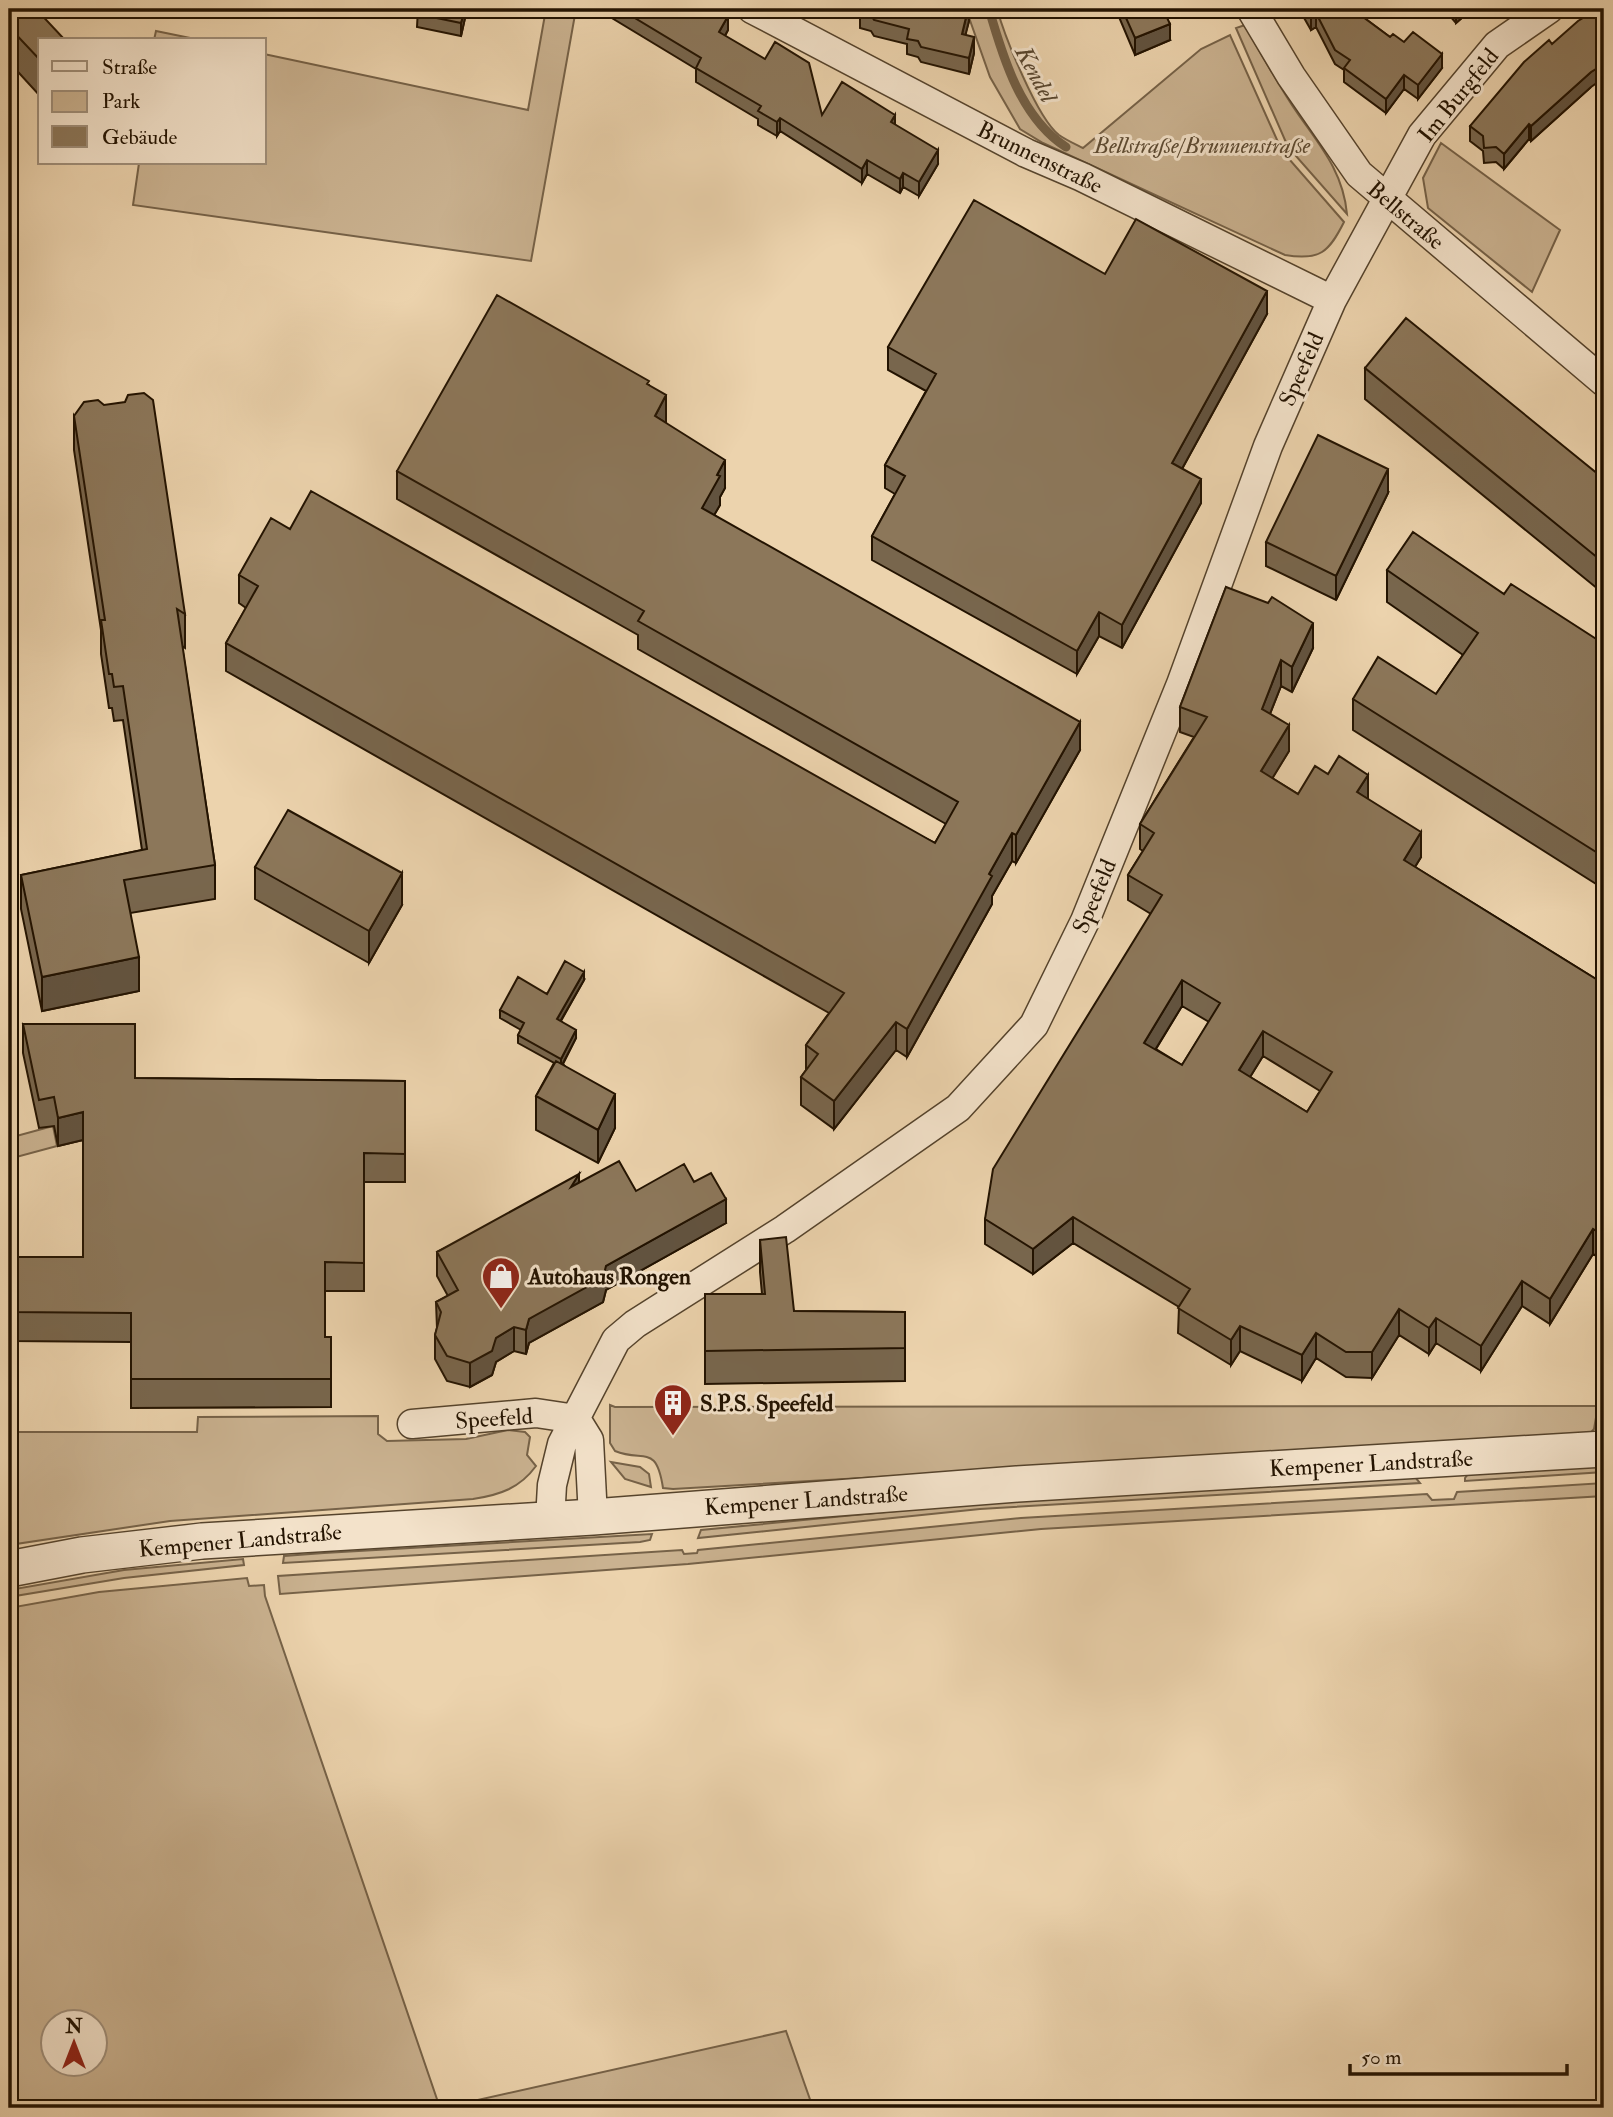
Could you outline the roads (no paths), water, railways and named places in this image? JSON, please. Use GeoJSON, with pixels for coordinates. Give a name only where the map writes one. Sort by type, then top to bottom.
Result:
{"type":"FeatureCollection","features":[{"type":"Feature","properties":{"kind":"street","name":"Brunnenstraße"},"geometry":{"type":"LineString","coordinates":[[752,9],[1026,153],[1082,177],[1332,300]]}},
{"type":"Feature","properties":{"kind":"street","name":"Bellstraße"},"geometry":{"type":"LineString","coordinates":[[1251,9],[1292,76],[1359,174],[1604,382]]}},
{"type":"Feature","properties":{"kind":"street","name":"Im Burgfeld"},"geometry":{"type":"LineString","coordinates":[[1387,199],[1422,135],[1448,100],[1497,44],[1549,9]]}},
{"type":"Feature","properties":{"kind":"street","name":"Speefeld"},"geometry":{"type":"LineString","coordinates":[[550,1520],[552,1485],[562,1444],[576,1419],[589,1386],[616,1340],[635,1324],[785,1229],[958,1108],[1034,1025],[1095,896],[1181,684],[1268,446],[1332,300],[1387,199]]}},
{"type":"Feature","properties":{"kind":"street","name":"Speefeld"},"geometry":{"type":"LineString","coordinates":[[411,1424],[536,1413],[576,1419]]}},
{"type":"Feature","properties":{"kind":"street"},"geometry":{"type":"LineString","coordinates":[[576,1419],[589,1440],[593,1517]]}},
{"type":"Feature","properties":{"kind":"street","name":"Kempener Landstraße"},"geometry":{"type":"LineString","coordinates":[[9,1569],[82,1555],[202,1541],[593,1517],[1017,1484],[1604,1449]]}},
{"type":"Feature","properties":{"kind":"waterway","name":"Kendel"},"geometry":{"type":"LineString","coordinates":[[989,9],[1008,67],[1026,104],[1050,135],[1066,147]]}},
{"type":"Feature","properties":{"kind":"place","name":"Autohaus Rongen"},"geometry":{"type":"Point","coordinates":[501,1310]}},
{"type":"Feature","properties":{"kind":"place","name":"S.P.S. Speefeld"},"geometry":{"type":"Point","coordinates":[673,1437]}},
{"type":"Feature","properties":{"kind":"park label","name":"Bellstraße/Brunnenstraße"},"geometry":{"type":"Point","coordinates":[1202,145]}}]}
